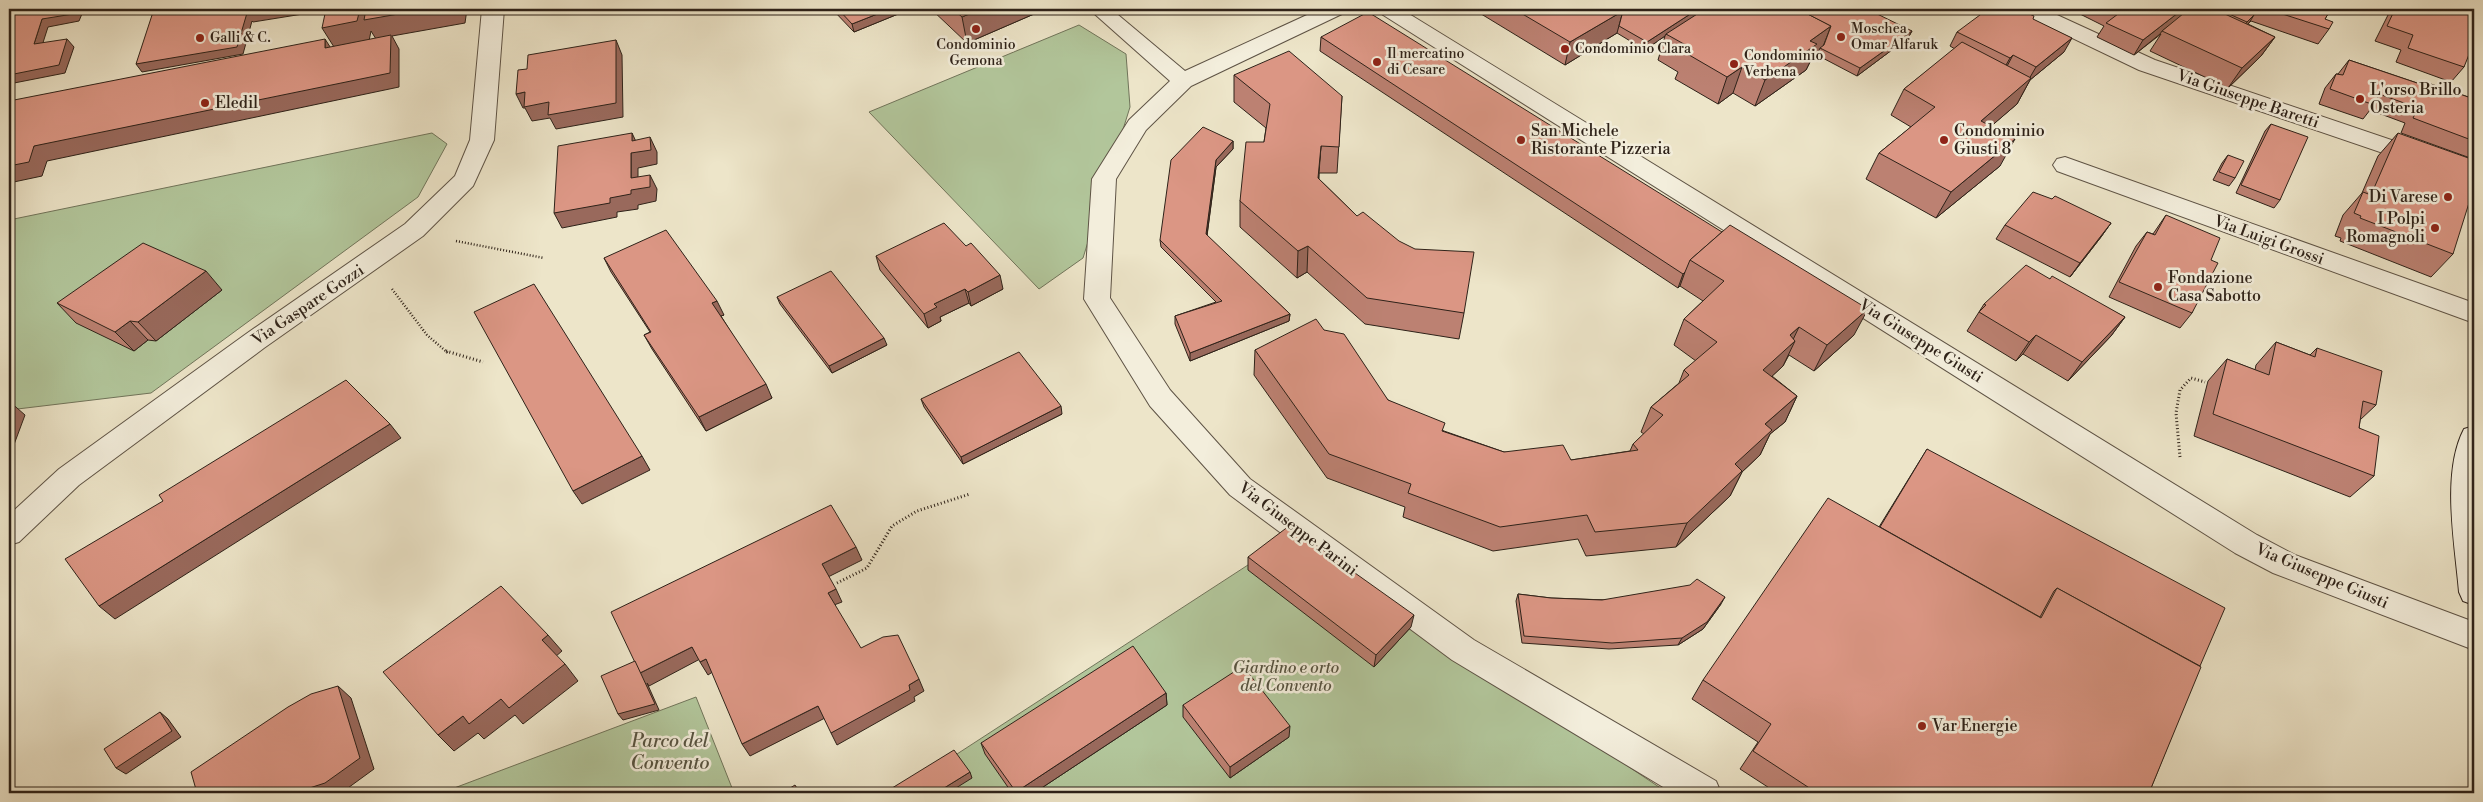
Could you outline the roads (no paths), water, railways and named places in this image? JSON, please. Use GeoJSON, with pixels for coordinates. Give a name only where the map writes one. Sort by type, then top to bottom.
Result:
{"type":"FeatureCollection","features":[{"type":"Feature","properties":{"kind":"street","name":"Via Gaspare Gozzi"},"geometry":{"type":"LineString","coordinates":[[9,533],[69,476],[255,341],[414,230],[465,180],[482,140],[493,9]]}},
{"type":"Feature","properties":{"kind":"street"},"geometry":{"type":"LineString","coordinates":[[1099,9],[1183,81]]}},
{"type":"Feature","properties":{"kind":"street","name":"Via Giuseppe Parini"},"geometry":{"type":"LineString","coordinates":[[1337,9],[1183,81],[1137,125],[1104,179],[1097,299],[1160,398],[1240,487],[1463,650],[1704,793]]}},
{"type":"Feature","properties":{"kind":"street","name":"Via Giuseppe Giusti"},"geometry":{"type":"LineString","coordinates":[[1387,9],[2240,540],[2284,564],[2474,636]]}},
{"type":"Feature","properties":{"kind":"street","name":"Via Giuseppe Baretti"},"geometry":{"type":"LineString","coordinates":[[2028,9],[2147,65],[2474,176]]}},
{"type":"Feature","properties":{"kind":"street","name":"Via Luigi Grossi"},"geometry":{"type":"LineString","coordinates":[[2065,165],[2474,313]]}},
{"type":"Feature","properties":{"kind":"street"},"geometry":{"type":"LineString","coordinates":[[2474,437],[2465,476],[2474,592]]}},
{"type":"Feature","properties":{"kind":"place","name":"Condominio Gemona"},"geometry":{"type":"Point","coordinates":[976,29]}},
{"type":"Feature","properties":{"kind":"place","name":"Moschea Omar Alfaruk"},"geometry":{"type":"Point","coordinates":[1841,37]}},
{"type":"Feature","properties":{"kind":"place","name":"Galli & C."},"geometry":{"type":"Point","coordinates":[200,38]}},
{"type":"Feature","properties":{"kind":"place","name":"Condominio Clara"},"geometry":{"type":"Point","coordinates":[1565,49]}},
{"type":"Feature","properties":{"kind":"place","name":"Il mercatino di Cesare"},"geometry":{"type":"Point","coordinates":[1377,62]}},
{"type":"Feature","properties":{"kind":"place","name":"Condominio Verbena"},"geometry":{"type":"Point","coordinates":[1734,64]}},
{"type":"Feature","properties":{"kind":"place","name":"L'orso Brillo Osteria"},"geometry":{"type":"Point","coordinates":[2360,99]}},
{"type":"Feature","properties":{"kind":"place","name":"Eledil"},"geometry":{"type":"Point","coordinates":[205,103]}},
{"type":"Feature","properties":{"kind":"place","name":"San Michele Ristorante Pizzeria"},"geometry":{"type":"Point","coordinates":[1521,140]}},
{"type":"Feature","properties":{"kind":"place","name":"Condominio Giusti 8"},"geometry":{"type":"Point","coordinates":[1944,140]}},
{"type":"Feature","properties":{"kind":"place","name":"Di Varese"},"geometry":{"type":"Point","coordinates":[2448,197]}},
{"type":"Feature","properties":{"kind":"place","name":"I Polpi Romagnoli"},"geometry":{"type":"Point","coordinates":[2435,228]}},
{"type":"Feature","properties":{"kind":"place","name":"Fondazione Casa Sabotto"},"geometry":{"type":"Point","coordinates":[2158,287]}},
{"type":"Feature","properties":{"kind":"place","name":"Var Energie"},"geometry":{"type":"Point","coordinates":[1922,726]}},
{"type":"Feature","properties":{"kind":"park label","name":"Giardino e orto del Convento"},"geometry":{"type":"Point","coordinates":[1286,677]}},
{"type":"Feature","properties":{"kind":"park label","name":"Parco del Convento"},"geometry":{"type":"Point","coordinates":[670,752]}}]}
